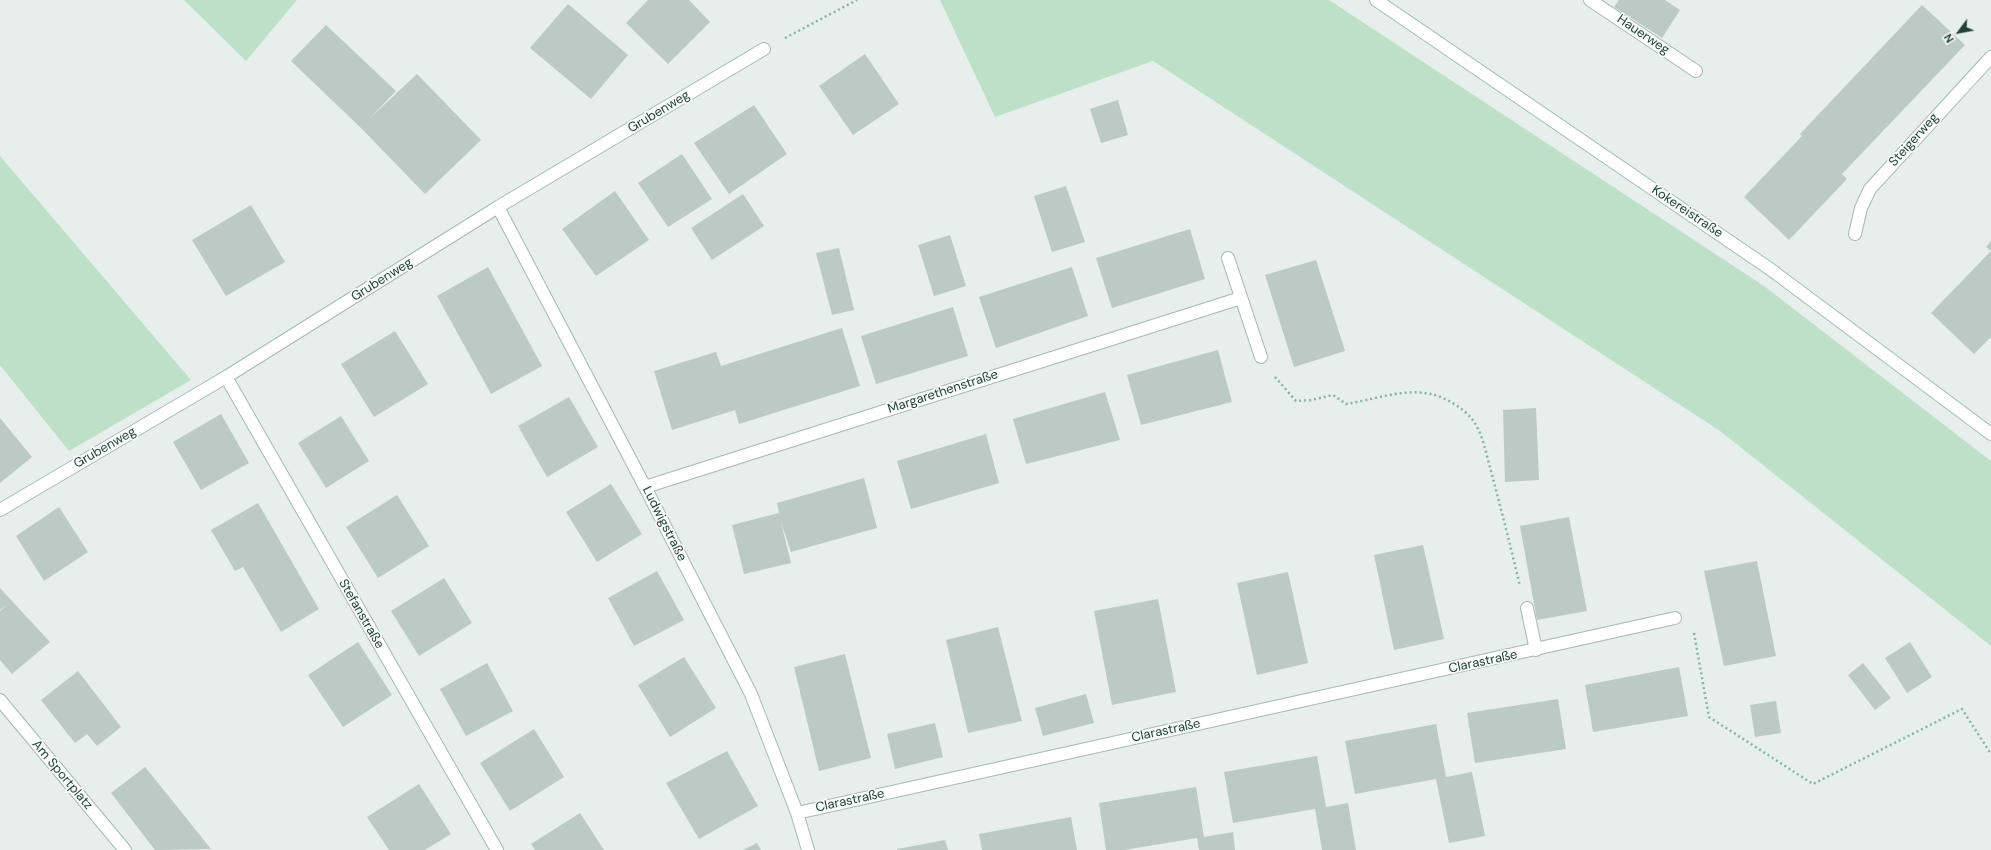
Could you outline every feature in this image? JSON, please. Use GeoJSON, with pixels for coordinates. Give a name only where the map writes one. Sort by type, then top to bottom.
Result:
{"type":"FeatureCollection","features":[{"type":"Feature","properties":{"kind":"street","name":"Kokereistraße"},"geometry":{"type":"LineString","coordinates":[[1376,0],[1770,269],[1991,434]]}},
{"type":"Feature","properties":{"kind":"street","name":"Hauerweg"},"geometry":{"type":"LineString","coordinates":[[1590,0],[1696,71]]}},
{"type":"Feature","properties":{"kind":"street","name":"Grubenweg"},"geometry":{"type":"LineString","coordinates":[[0,510],[226,377],[498,207],[764,49]]}},
{"type":"Feature","properties":{"kind":"street","name":"Steigerweg"},"geometry":{"type":"LineString","coordinates":[[1855,234],[1861,208],[1870,189],[1991,57]]}},
{"type":"Feature","properties":{"kind":"street","name":"Ludwigstraße"},"geometry":{"type":"LineString","coordinates":[[498,207],[645,487],[750,694],[797,813],[808,850]]}},
{"type":"Feature","properties":{"kind":"street"},"geometry":{"type":"LineString","coordinates":[[1228,258],[1261,357]]}},
{"type":"Feature","properties":{"kind":"street","name":"Margarethenstraße"},"geometry":{"type":"LineString","coordinates":[[645,487],[1241,298]]}},
{"type":"Feature","properties":{"kind":"street","name":"Stefanstraße"},"geometry":{"type":"LineString","coordinates":[[226,377],[497,850]]}},
{"type":"Feature","properties":{"kind":"street","name":"Clarastraße"},"geometry":{"type":"LineString","coordinates":[[1527,608],[1536,650]]}},
{"type":"Feature","properties":{"kind":"street","name":"Clarastraße"},"geometry":{"type":"LineString","coordinates":[[797,813],[1675,618]]}},
{"type":"Feature","properties":{"kind":"street","name":"Am Sportplatz"},"geometry":{"type":"LineString","coordinates":[[0,700],[125,850]]}},
{"type":"Feature","properties":{"kind":"path"},"geometry":{"type":"LineString","coordinates":[[764,49],[857,0]]}},
{"type":"Feature","properties":{"kind":"path"},"geometry":{"type":"LineString","coordinates":[[1261,357],[1279,383],[1296,401],[1311,400],[1333,395],[1346,404],[1387,396],[1429,394],[1441,397],[1461,410],[1472,420],[1483,442],[1505,522],[1522,595],[1527,608]]}},
{"type":"Feature","properties":{"kind":"path"},"geometry":{"type":"LineString","coordinates":[[1675,618],[1693,627],[1709,717],[1813,784],[1962,709],[1991,754]]}},
{"type":"Feature","properties":{"kind":"green space"},"geometry":{"type":"Polygon","coordinates":[[[184,0],[297,0],[246,61],[184,0]]]}},
{"type":"Feature","properties":{"kind":"green space"},"geometry":{"type":"Polygon","coordinates":[[[940,0],[1329,0],[1764,286],[1991,461],[1991,646],[1720,431],[1153,61],[995,117],[940,0]]]}},
{"type":"Feature","properties":{"kind":"green space"},"geometry":{"type":"Polygon","coordinates":[[[0,156],[191,380],[69,451],[0,365],[0,156]]]}},
{"type":"Feature","properties":{"kind":"building"},"geometry":{"type":"Polygon","coordinates":[[[648,0],[689,0],[710,22],[668,64],[626,23],[648,0]]]}},
{"type":"Feature","properties":{"kind":"building"},"geometry":{"type":"Polygon","coordinates":[[[1619,0],[1665,0],[1680,10],[1662,38],[1614,7],[1619,0]]]}},
{"type":"Feature","properties":{"kind":"building"},"geometry":{"type":"Polygon","coordinates":[[[568,4],[628,55],[591,99],[530,48],[568,4]]]}},
{"type":"Feature","properties":{"kind":"building"},"geometry":{"type":"Polygon","coordinates":[[[1922,5],[1965,45],[1842,174],[1847,179],[1789,240],[1744,197],[1802,136],[1800,134],[1922,5]]]}},
{"type":"Feature","properties":{"kind":"building"},"geometry":{"type":"Polygon","coordinates":[[[326,25],[396,91],[368,120],[417,74],[481,140],[425,194],[361,128],[291,61],[326,25]]]}},
{"type":"Feature","properties":{"kind":"building"},"geometry":{"type":"Polygon","coordinates":[[[865,54],[899,104],[853,135],[819,86],[865,54]]]}},
{"type":"Feature","properties":{"kind":"building"},"geometry":{"type":"Polygon","coordinates":[[[1118,100],[1128,135],[1101,143],[1090,109],[1118,100]]]}},
{"type":"Feature","properties":{"kind":"building"},"geometry":{"type":"Polygon","coordinates":[[[754,105],[787,154],[729,194],[694,143],[754,105]]]}},
{"type":"Feature","properties":{"kind":"building"},"geometry":{"type":"Polygon","coordinates":[[[682,154],[712,199],[668,227],[638,183],[682,154]]]}},
{"type":"Feature","properties":{"kind":"building"},"geometry":{"type":"Polygon","coordinates":[[[1066,186],[1085,242],[1052,252],[1034,196],[1066,186]]]}},
{"type":"Feature","properties":{"kind":"building"},"geometry":{"type":"Polygon","coordinates":[[[615,191],[649,240],[596,276],[562,229],[615,191]]]}},
{"type":"Feature","properties":{"kind":"building"},"geometry":{"type":"Polygon","coordinates":[[[743,194],[764,226],[712,260],[691,228],[743,194]]]}},
{"type":"Feature","properties":{"kind":"building"},"geometry":{"type":"Polygon","coordinates":[[[251,205],[285,262],[226,296],[192,240],[251,205]]]}},
{"type":"Feature","properties":{"kind":"building"},"geometry":{"type":"Polygon","coordinates":[[[1190,229],[1205,279],[1112,308],[1096,258],[1190,229]]]}},
{"type":"Feature","properties":{"kind":"building"},"geometry":{"type":"Polygon","coordinates":[[[950,235],[966,286],[934,296],[918,245],[950,235]]]}},
{"type":"Feature","properties":{"kind":"building"},"geometry":{"type":"Polygon","coordinates":[[[1991,241],[1991,251],[1986,247],[1991,241]]]}},
{"type":"Feature","properties":{"kind":"building"},"geometry":{"type":"Polygon","coordinates":[[[839,248],[854,310],[832,315],[816,253],[839,248]]]}},
{"type":"Feature","properties":{"kind":"building"},"geometry":{"type":"Polygon","coordinates":[[[1991,251],[1991,337],[1974,354],[1931,313],[1991,251]]]}},
{"type":"Feature","properties":{"kind":"building"},"geometry":{"type":"Polygon","coordinates":[[[1316,260],[1345,351],[1294,367],[1265,275],[1316,260]]]}},
{"type":"Feature","properties":{"kind":"building"},"geometry":{"type":"Polygon","coordinates":[[[488,267],[542,366],[491,394],[437,296],[488,267]]]}},
{"type":"Feature","properties":{"kind":"building"},"geometry":{"type":"Polygon","coordinates":[[[1072,267],[1088,316],[996,348],[979,297],[1072,267]]]}},
{"type":"Feature","properties":{"kind":"building"},"geometry":{"type":"Polygon","coordinates":[[[953,307],[968,356],[876,384],[861,336],[953,307]]]}},
{"type":"Feature","properties":{"kind":"building"},"geometry":{"type":"Polygon","coordinates":[[[842,328],[860,386],[739,424],[735,410],[672,430],[654,371],[716,352],[721,366],[842,328]]]}},
{"type":"Feature","properties":{"kind":"building"},"geometry":{"type":"Polygon","coordinates":[[[395,331],[428,384],[374,417],[341,364],[395,331]]]}},
{"type":"Feature","properties":{"kind":"building"},"geometry":{"type":"Polygon","coordinates":[[[1218,350],[1232,402],[1141,425],[1127,375],[1218,350]]]}},
{"type":"Feature","properties":{"kind":"building"},"geometry":{"type":"Polygon","coordinates":[[[1105,392],[1120,440],[1026,464],[1013,419],[1105,392]]]}},
{"type":"Feature","properties":{"kind":"building"},"geometry":{"type":"Polygon","coordinates":[[[569,397],[598,447],[547,477],[518,426],[569,397]]]}},
{"type":"Feature","properties":{"kind":"building"},"geometry":{"type":"Polygon","coordinates":[[[1536,408],[1539,480],[1505,482],[1503,410],[1536,408]]]}},
{"type":"Feature","properties":{"kind":"building"},"geometry":{"type":"Polygon","coordinates":[[[221,414],[249,463],[201,490],[173,442],[221,414]]]}},
{"type":"Feature","properties":{"kind":"building"},"geometry":{"type":"Polygon","coordinates":[[[341,416],[369,461],[326,488],[298,443],[341,416]]]}},
{"type":"Feature","properties":{"kind":"building"},"geometry":{"type":"Polygon","coordinates":[[[0,418],[32,457],[0,483],[0,418]]]}},
{"type":"Feature","properties":{"kind":"building"},"geometry":{"type":"Polygon","coordinates":[[[986,434],[999,483],[911,509],[897,461],[986,434]]]}},
{"type":"Feature","properties":{"kind":"building"},"geometry":{"type":"Polygon","coordinates":[[[864,478],[877,528],[791,552],[781,522],[791,563],[744,574],[732,525],[779,513],[777,503],[864,478]]]}},
{"type":"Feature","properties":{"kind":"building"},"geometry":{"type":"Polygon","coordinates":[[[611,484],[642,534],[597,562],[566,512],[611,484]]]}},
{"type":"Feature","properties":{"kind":"building"},"geometry":{"type":"Polygon","coordinates":[[[397,495],[429,546],[378,578],[346,527],[397,495]]]}},
{"type":"Feature","properties":{"kind":"building"},"geometry":{"type":"Polygon","coordinates":[[[258,503],[319,609],[281,632],[243,567],[235,571],[211,530],[258,503]]]}},
{"type":"Feature","properties":{"kind":"building"},"geometry":{"type":"Polygon","coordinates":[[[59,507],[88,552],[44,581],[16,536],[59,507]]]}},
{"type":"Feature","properties":{"kind":"building"},"geometry":{"type":"Polygon","coordinates":[[[1569,517],[1587,611],[1537,620],[1520,526],[1569,517]]]}},
{"type":"Feature","properties":{"kind":"building"},"geometry":{"type":"Polygon","coordinates":[[[1423,545],[1444,639],[1394,650],[1374,555],[1423,545]]]}},
{"type":"Feature","properties":{"kind":"building"},"geometry":{"type":"Polygon","coordinates":[[[1757,561],[1776,656],[1724,666],[1704,571],[1757,561]]]}},
{"type":"Feature","properties":{"kind":"building"},"geometry":{"type":"Polygon","coordinates":[[[657,571],[684,620],[634,646],[608,598],[657,571]]]}},
{"type":"Feature","properties":{"kind":"building"},"geometry":{"type":"Polygon","coordinates":[[[1288,572],[1308,663],[1257,675],[1237,583],[1288,572]]]}},
{"type":"Feature","properties":{"kind":"building"},"geometry":{"type":"Polygon","coordinates":[[[444,578],[472,623],[419,656],[391,611],[444,578]]]}},
{"type":"Feature","properties":{"kind":"building"},"geometry":{"type":"Polygon","coordinates":[[[0,588],[50,642],[12,674],[0,660],[0,611],[8,604],[0,610],[0,588]]]}},
{"type":"Feature","properties":{"kind":"building"},"geometry":{"type":"Polygon","coordinates":[[[1158,599],[1176,692],[1112,705],[1094,611],[1158,599]]]}},
{"type":"Feature","properties":{"kind":"building"},"geometry":{"type":"Polygon","coordinates":[[[998,627],[1022,721],[968,733],[946,640],[998,627]]]}},
{"type":"Feature","properties":{"kind":"building"},"geometry":{"type":"Polygon","coordinates":[[[358,642],[392,695],[343,727],[308,675],[358,642]]]}},
{"type":"Feature","properties":{"kind":"building"},"geometry":{"type":"Polygon","coordinates":[[[1910,642],[1932,677],[1907,693],[1885,658],[1910,642]]]}},
{"type":"Feature","properties":{"kind":"building"},"geometry":{"type":"Polygon","coordinates":[[[845,654],[871,758],[819,771],[794,667],[845,654]]]}},
{"type":"Feature","properties":{"kind":"building"},"geometry":{"type":"Polygon","coordinates":[[[684,657],[716,708],[670,737],[638,685],[684,657]]]}},
{"type":"Feature","properties":{"kind":"building"},"geometry":{"type":"Polygon","coordinates":[[[487,663],[513,711],[466,736],[440,689],[487,663]]]}},
{"type":"Feature","properties":{"kind":"building"},"geometry":{"type":"Polygon","coordinates":[[[1863,663],[1891,698],[1875,710],[1848,675],[1863,663]]]}},
{"type":"Feature","properties":{"kind":"building"},"geometry":{"type":"Polygon","coordinates":[[[1679,667],[1688,716],[1593,732],[1585,685],[1679,667]]]}},
{"type":"Feature","properties":{"kind":"building"},"geometry":{"type":"Polygon","coordinates":[[[78,671],[121,727],[97,746],[87,734],[75,743],[41,700],[78,671]]]}},
{"type":"Feature","properties":{"kind":"building"},"geometry":{"type":"Polygon","coordinates":[[[1086,694],[1094,723],[1043,736],[1035,708],[1086,694]]]}},
{"type":"Feature","properties":{"kind":"building"},"geometry":{"type":"Polygon","coordinates":[[[1558,699],[1566,749],[1475,763],[1467,713],[1558,699]]]}},
{"type":"Feature","properties":{"kind":"building"},"geometry":{"type":"Polygon","coordinates":[[[1776,701],[1781,733],[1755,737],[1750,705],[1776,701]]]}},
{"type":"Feature","properties":{"kind":"building"},"geometry":{"type":"Polygon","coordinates":[[[935,723],[943,757],[895,769],[887,734],[935,723]]]}},
{"type":"Feature","properties":{"kind":"building"},"geometry":{"type":"Polygon","coordinates":[[[1436,724],[1446,777],[1472,772],[1485,836],[1449,843],[1436,779],[1355,794],[1345,741],[1436,724]]]}},
{"type":"Feature","properties":{"kind":"building"},"geometry":{"type":"Polygon","coordinates":[[[534,729],[564,777],[510,811],[480,763],[534,729]]]}},
{"type":"Feature","properties":{"kind":"building"},"geometry":{"type":"Polygon","coordinates":[[[727,751],[758,806],[699,839],[666,783],[727,751]]]}},
{"type":"Feature","properties":{"kind":"building"},"geometry":{"type":"Polygon","coordinates":[[[1317,756],[1326,807],[1348,803],[1356,850],[1322,850],[1315,809],[1233,823],[1224,772],[1317,756]]]}},
{"type":"Feature","properties":{"kind":"building"},"geometry":{"type":"Polygon","coordinates":[[[145,767],[211,849],[155,850],[111,793],[145,767]]]}},
{"type":"Feature","properties":{"kind":"building"},"geometry":{"type":"Polygon","coordinates":[[[419,784],[451,834],[425,850],[389,850],[367,817],[419,784]]]}},
{"type":"Feature","properties":{"kind":"building"},"geometry":{"type":"Polygon","coordinates":[[[1196,787],[1204,837],[1233,832],[1235,850],[1199,850],[1197,838],[1124,850],[1106,850],[1099,803],[1196,787]]]}},
{"type":"Feature","properties":{"kind":"building"},"geometry":{"type":"Polygon","coordinates":[[[580,813],[604,850],[535,850],[531,844],[580,813]]]}},
{"type":"Feature","properties":{"kind":"building"},"geometry":{"type":"Polygon","coordinates":[[[1071,817],[1077,850],[982,850],[979,834],[1071,817]]]}},
{"type":"Feature","properties":{"kind":"building"},"geometry":{"type":"Polygon","coordinates":[[[945,840],[948,850],[897,850],[897,849],[945,840]]]}},
{"type":"Feature","properties":{"kind":"building"},"geometry":{"type":"Polygon","coordinates":[[[757,843],[761,850],[743,850],[757,843]]]}}]}
